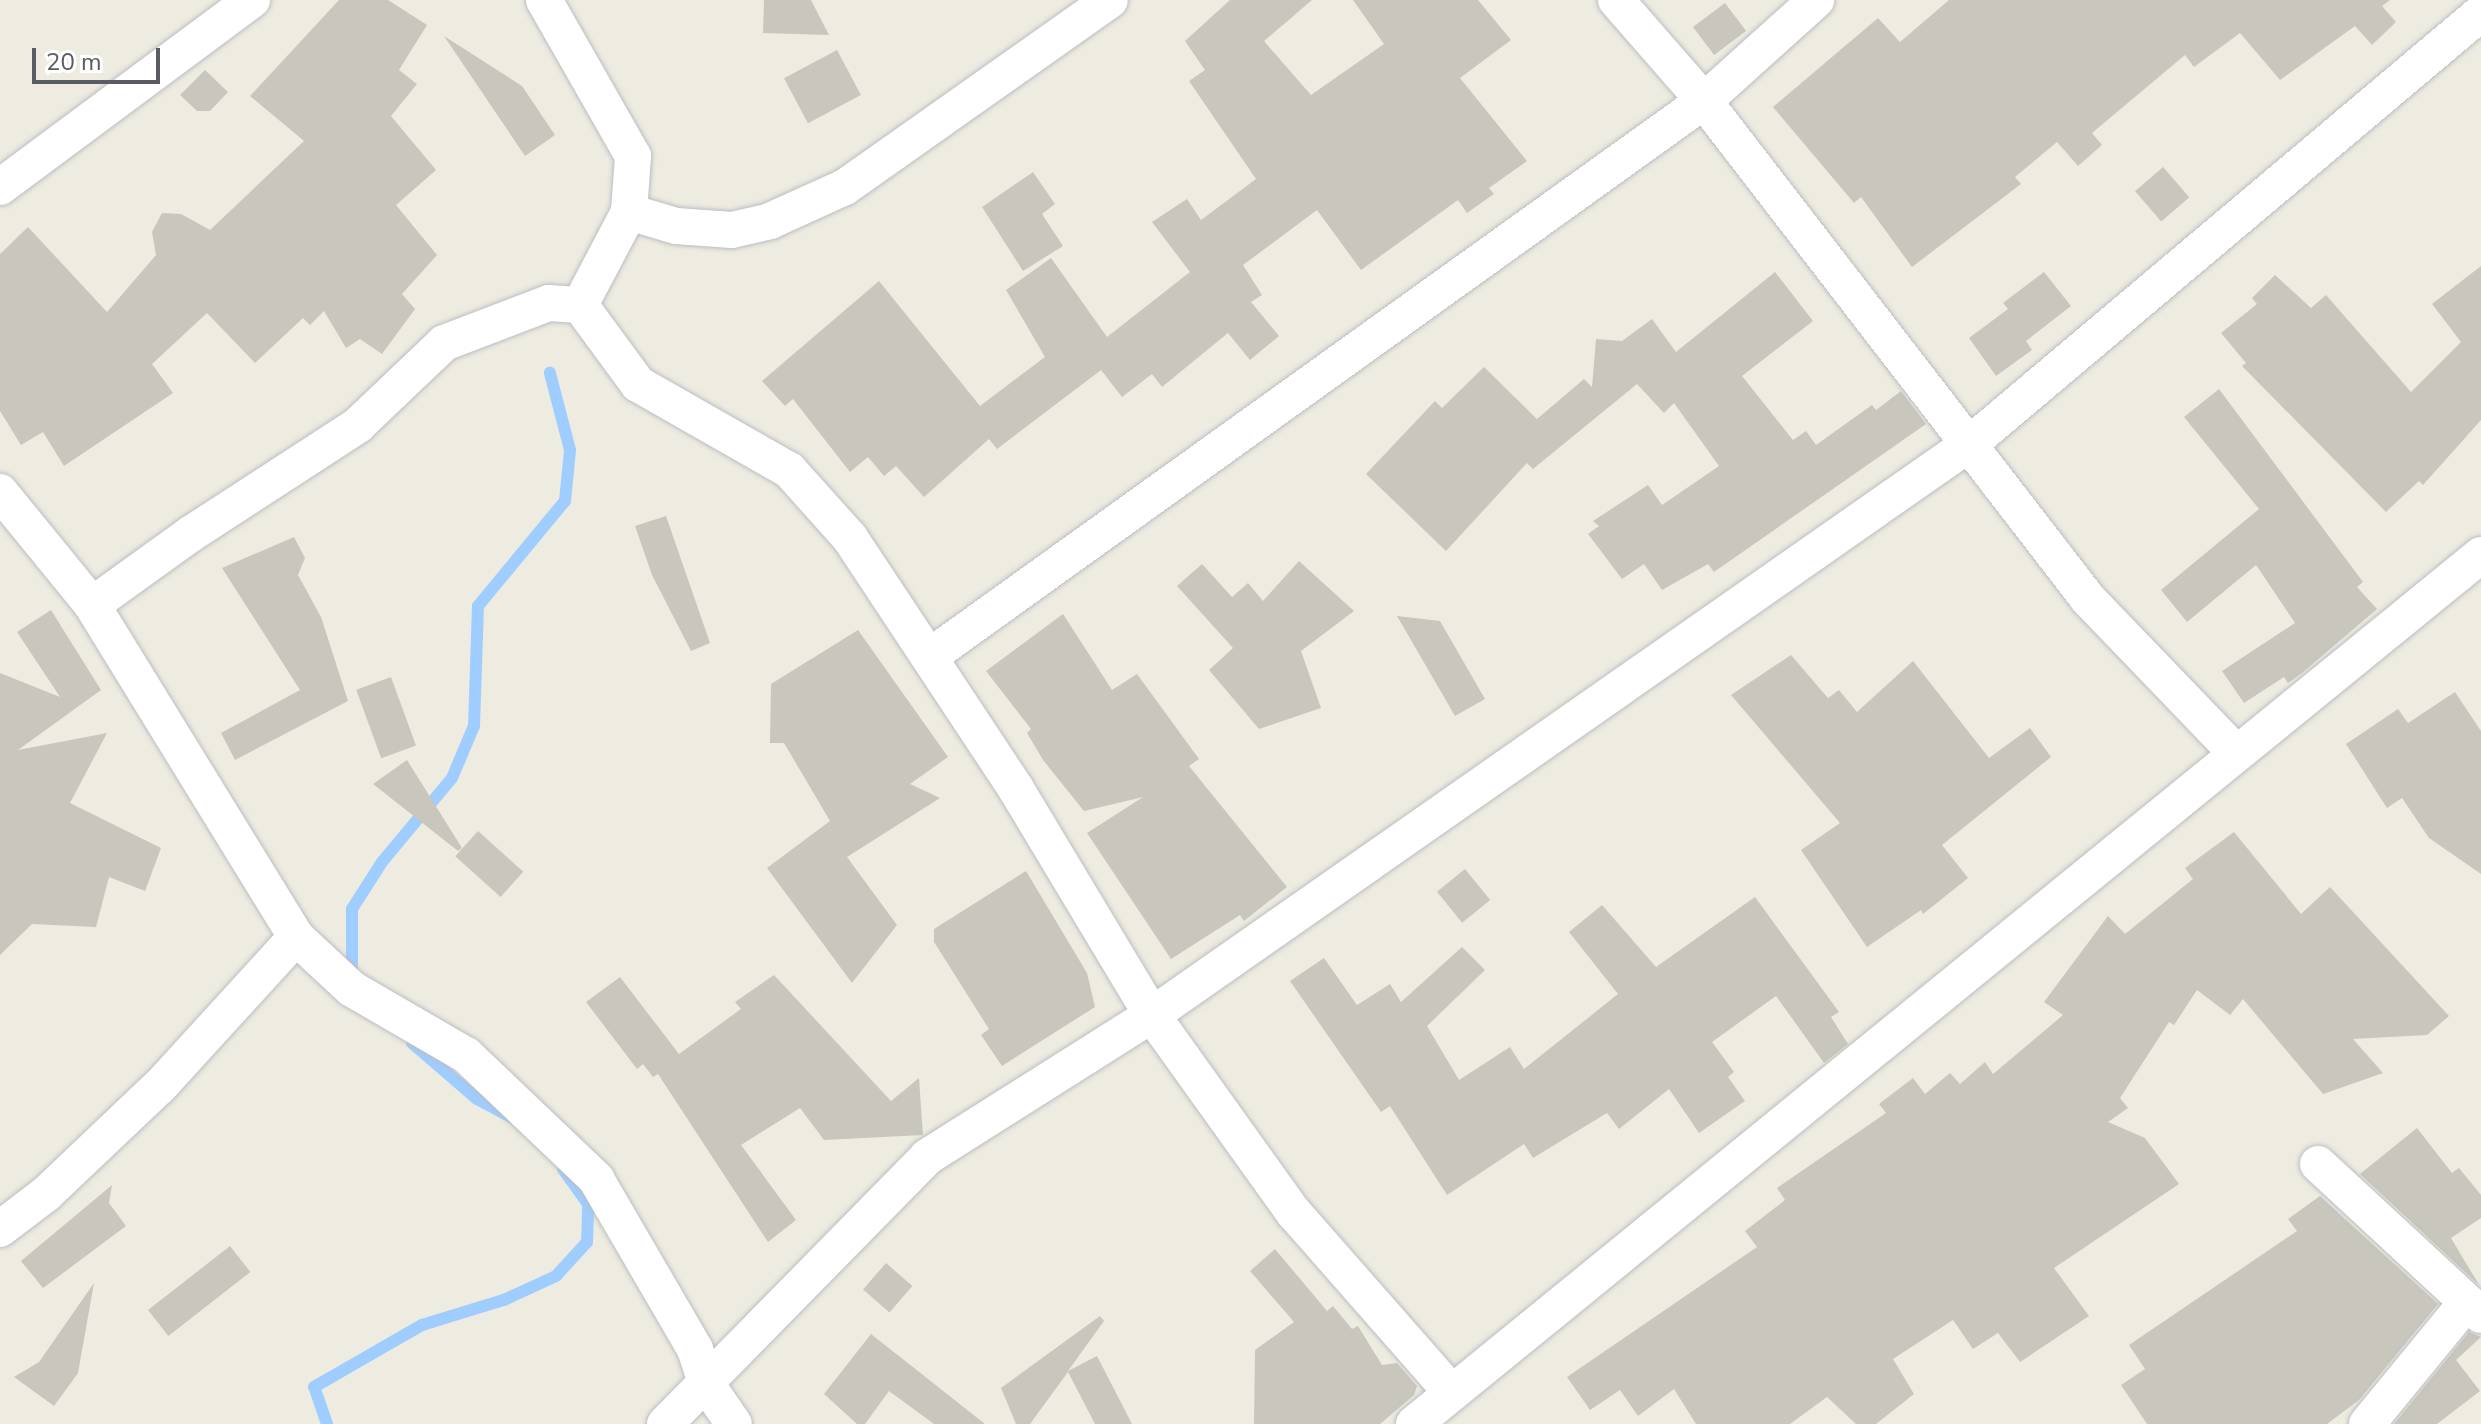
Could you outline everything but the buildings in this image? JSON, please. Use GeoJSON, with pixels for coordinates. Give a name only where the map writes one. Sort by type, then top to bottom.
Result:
{"type":"FeatureCollection","features":[{"type":"Feature","properties":{"kind":"street"},"geometry":{"type":"LineString","coordinates":[[0,187],[252,0]]}},
{"type":"Feature","properties":{"kind":"street"},"geometry":{"type":"LineString","coordinates":[[544,0],[633,156],[629,212],[580,305]]}},
{"type":"Feature","properties":{"kind":"street"},"geometry":{"type":"LineString","coordinates":[[629,212],[676,226],[732,230],[770,221],[845,187],[1110,0]]}},
{"type":"Feature","properties":{"kind":"street"},"geometry":{"type":"LineString","coordinates":[[1616,0],[1704,101],[1972,442],[2088,599],[2235,752]]}},
{"type":"Feature","properties":{"kind":"street"},"geometry":{"type":"LineString","coordinates":[[929,657],[1704,101],[1816,0]]}},
{"type":"Feature","properties":{"kind":"street"},"geometry":{"type":"LineString","coordinates":[[665,1424],[707,1385],[927,1157],[1152,1015],[1972,442],[2481,13]]}},
{"type":"Feature","properties":{"kind":"street"},"geometry":{"type":"LineString","coordinates":[[92,605],[192,533],[358,425],[444,343],[549,303],[580,305],[648,392],[789,470],[850,538],[929,657],[1152,1015],[1294,1213],[1451,1392]]}},
{"type":"Feature","properties":{"kind":"street"},"geometry":{"type":"LineString","coordinates":[[0,492],[92,605],[296,937],[352,989],[466,1055],[596,1179],[695,1349],[707,1385],[734,1424]]}},
{"type":"Feature","properties":{"kind":"street"},"geometry":{"type":"LineString","coordinates":[[1414,1424],[2235,752],[2481,555]]}},
{"type":"Feature","properties":{"kind":"street"},"geometry":{"type":"LineString","coordinates":[[0,1229],[46,1194],[160,1086],[296,937]]}},
{"type":"Feature","properties":{"kind":"street"},"geometry":{"type":"LineString","coordinates":[[2318,1164],[2473,1309],[2367,1424]]}},
{"type":"Feature","properties":{"kind":"waterway"},"geometry":{"type":"LineString","coordinates":[[352,981],[352,909],[382,862],[452,778],[474,726],[478,606],[565,501],[570,450],[550,373]]}},
{"type":"Feature","properties":{"kind":"waterway"},"geometry":{"type":"LineString","coordinates":[[412,1043],[477,1099],[512,1118]]}},
{"type":"Feature","properties":{"kind":"waterway"},"geometry":{"type":"LineString","coordinates":[[327,1424],[314,1387],[422,1325],[504,1300],[556,1276],[587,1242],[588,1204],[563,1169]]}}]}
